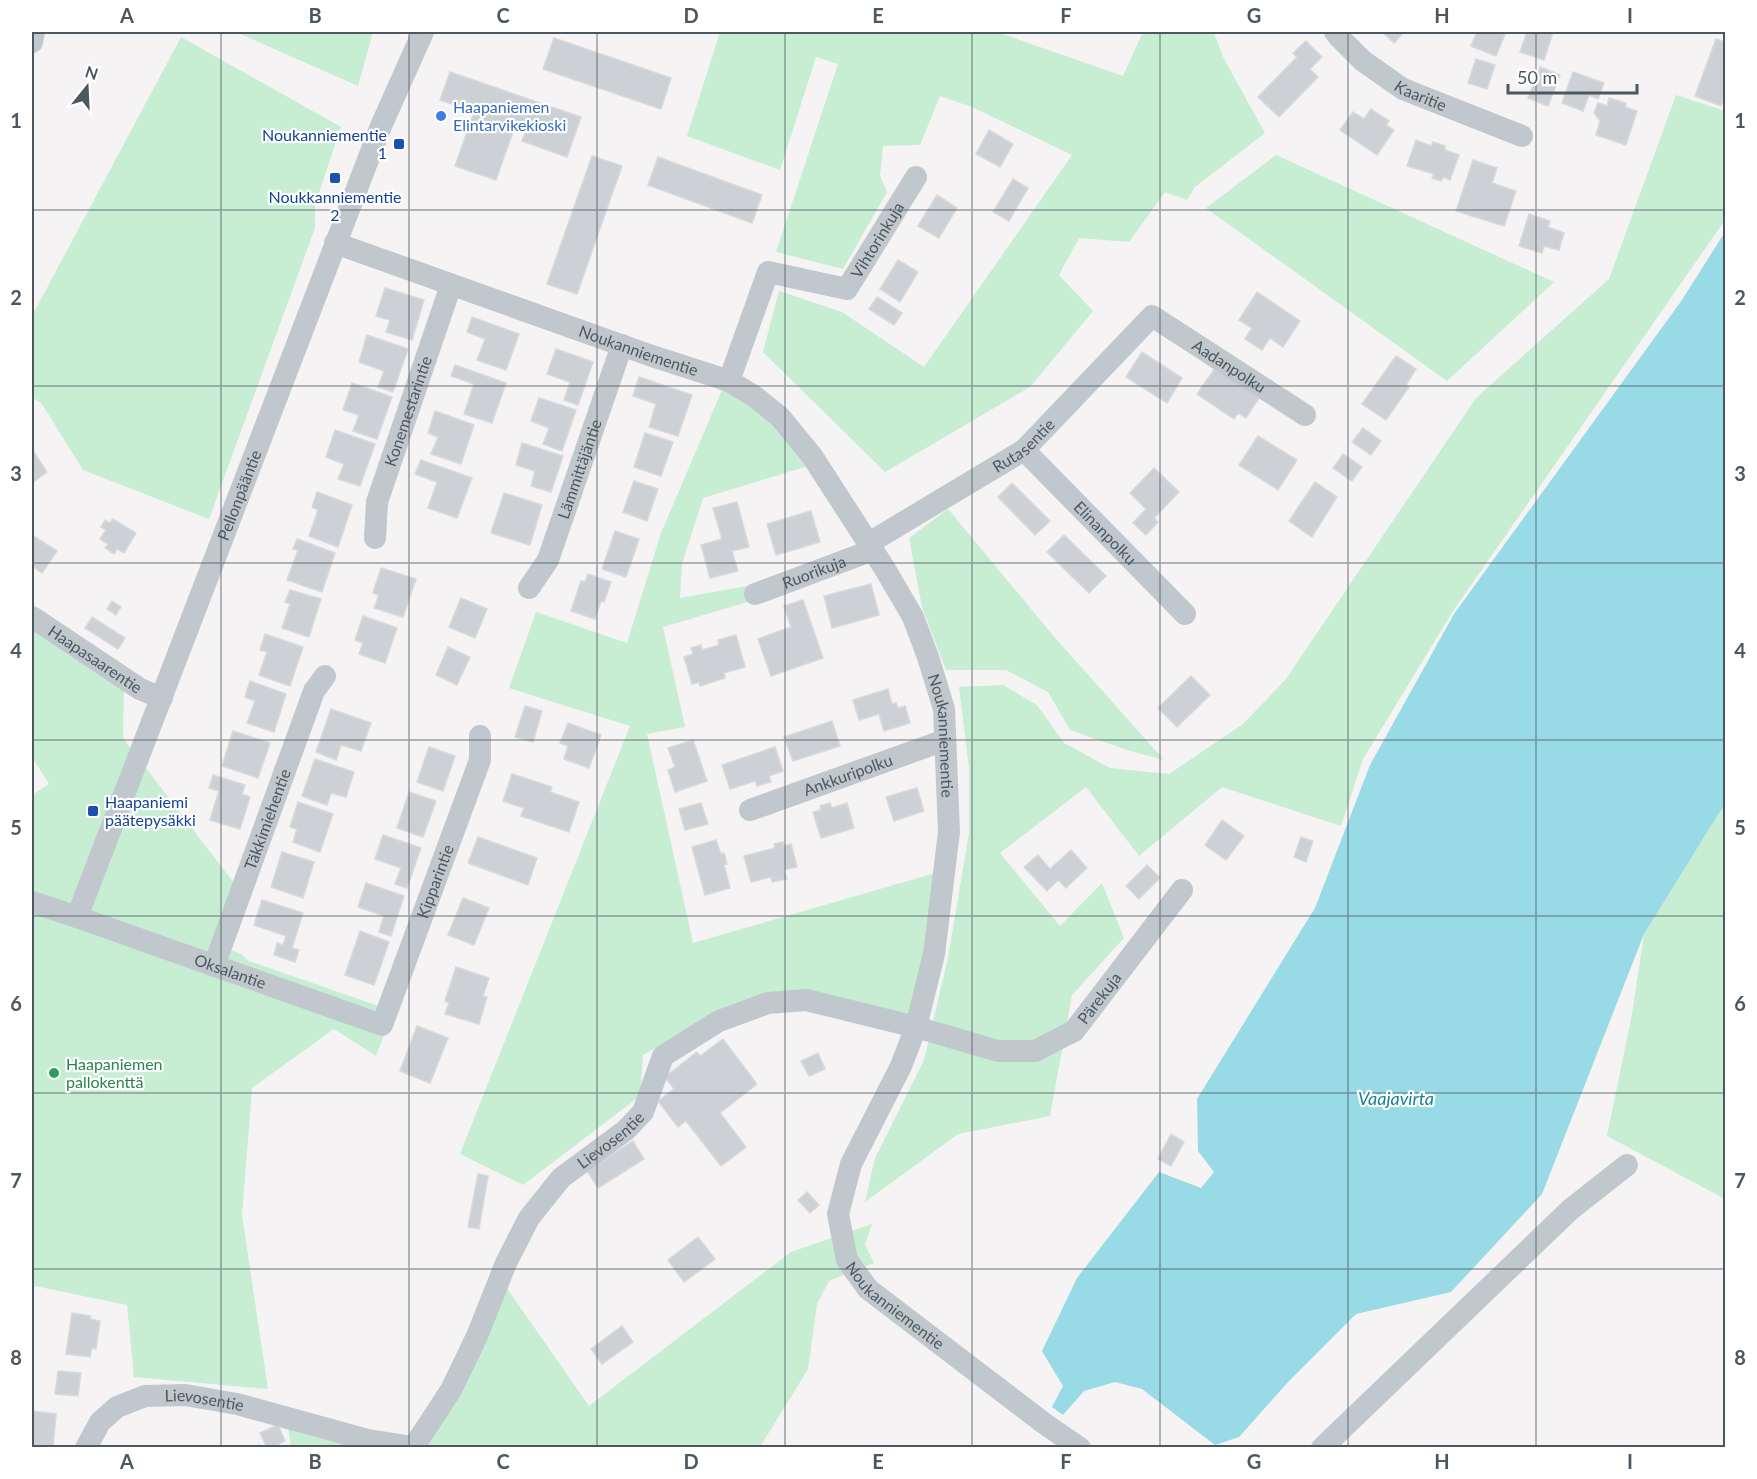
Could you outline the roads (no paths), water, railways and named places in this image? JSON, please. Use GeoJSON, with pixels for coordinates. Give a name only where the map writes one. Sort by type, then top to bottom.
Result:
{"type":"FeatureCollection","features":[{"type":"Feature","properties":{"kind":"street"},"geometry":{"type":"LineString","coordinates":[[32,42],[34,32]]}},
{"type":"Feature","properties":{"kind":"street","name":"Pellonpääntie"},"geometry":{"type":"LineString","coordinates":[[77,917],[335,243],[381,126],[423,32]]}},
{"type":"Feature","properties":{"kind":"street","name":"Kaaritie"},"geometry":{"type":"LineString","coordinates":[[1335,32],[1363,61],[1403,89],[1522,136]]}},
{"type":"Feature","properties":{"kind":"street","name":"Vihtorinkuja"},"geometry":{"type":"LineString","coordinates":[[729,381],[768,272],[848,289],[916,177]]}},
{"type":"Feature","properties":{"kind":"street","name":"Noukanniementie"},"geometry":{"type":"LineString","coordinates":[[335,243],[729,381],[754,396],[780,417],[812,456],[871,547],[913,617],[944,708],[950,832],[934,954],[916,1027],[901,1066],[850,1164],[838,1214],[847,1260],[868,1288],[1045,1424],[1080,1448]]}},
{"type":"Feature","properties":{"kind":"street","name":"Konemestarintie"},"geometry":{"type":"LineString","coordinates":[[375,538],[377,502],[451,285]]}},
{"type":"Feature","properties":{"kind":"street","name":"Aadanpolku"},"geometry":{"type":"LineString","coordinates":[[1152,316],[1305,415]]}},
{"type":"Feature","properties":{"kind":"street","name":"Rutasentie"},"geometry":{"type":"LineString","coordinates":[[871,547],[1024,450],[1152,316]]}},
{"type":"Feature","properties":{"kind":"street","name":"Lämmittäjäntie"},"geometry":{"type":"LineString","coordinates":[[529,588],[548,560],[622,345]]}},
{"type":"Feature","properties":{"kind":"street","name":"Elinanpolku"},"geometry":{"type":"LineString","coordinates":[[1024,450],[1185,614]]}},
{"type":"Feature","properties":{"kind":"street","name":"Ruorikuja"},"geometry":{"type":"LineString","coordinates":[[755,594],[871,547]]}},
{"type":"Feature","properties":{"kind":"street","name":"Haapasaarentie"},"geometry":{"type":"LineString","coordinates":[[32,617],[140,689],[162,698]]}},
{"type":"Feature","properties":{"kind":"street","name":"Täkkimiehentie"},"geometry":{"type":"LineString","coordinates":[[214,966],[314,692],[325,676]]}},
{"type":"Feature","properties":{"kind":"street","name":"Kipparintie"},"geometry":{"type":"LineString","coordinates":[[382,1025],[480,760],[480,736]]}},
{"type":"Feature","properties":{"kind":"street","name":"Ankkuripolku"},"geometry":{"type":"LineString","coordinates":[[750,810],[945,740]]}},
{"type":"Feature","properties":{"kind":"street","name":"Pärekuja"},"geometry":{"type":"LineString","coordinates":[[916,1027],[998,1051],[1035,1051],[1074,1031],[1182,890]]}},
{"type":"Feature","properties":{"kind":"street"},"geometry":{"type":"LineString","coordinates":[[32,902],[77,917]]}},
{"type":"Feature","properties":{"kind":"street","name":"Oksalantie"},"geometry":{"type":"LineString","coordinates":[[77,917],[382,1025]]}},
{"type":"Feature","properties":{"kind":"street","name":"Lievosentie"},"geometry":{"type":"LineString","coordinates":[[86,1448],[100,1422],[117,1407],[145,1396],[185,1395],[237,1404],[368,1440],[413,1447],[451,1390],[477,1336],[506,1263],[529,1218],[561,1178],[626,1130],[643,1112],[663,1056],[719,1021],[768,1004],[806,1000],[916,1027]]}},
{"type":"Feature","properties":{"kind":"street"},"geometry":{"type":"LineString","coordinates":[[1322,1448],[1571,1209],[1627,1165]]}},
{"type":"Feature","properties":{"kind":"water","name":"Vaajavirta"},"geometry":{"type":"Polygon","coordinates":[[[1725,232],[1725,805],[1644,934],[1542,1194],[1451,1292],[1356,1314],[1288,1382],[1239,1437],[1215,1445],[1142,1389],[1115,1382],[1084,1391],[1063,1415],[1052,1407],[1063,1386],[1042,1351],[1077,1278],[1159,1172],[1201,1188],[1214,1172],[1198,1151],[1197,1099],[1315,908],[1370,765],[1454,614],[1682,300],[1725,232]]]}},
{"type":"Feature","properties":{"kind":"place","name":"Haapaniemen Elintarvikekioski"},"geometry":{"type":"Point","coordinates":[441,116]}},
{"type":"Feature","properties":{"kind":"place","name":"Noukanniementie 1"},"geometry":{"type":"Point","coordinates":[399,144]}},
{"type":"Feature","properties":{"kind":"place","name":"Noukkanniementie 2"},"geometry":{"type":"Point","coordinates":[335,178]}},
{"type":"Feature","properties":{"kind":"place","name":"Haapaniemi päätepysäkki"},"geometry":{"type":"Point","coordinates":[93,811]}},
{"type":"Feature","properties":{"kind":"place","name":"Haapaniemen pallokenttä"},"geometry":{"type":"Point","coordinates":[54,1073]}}]}
